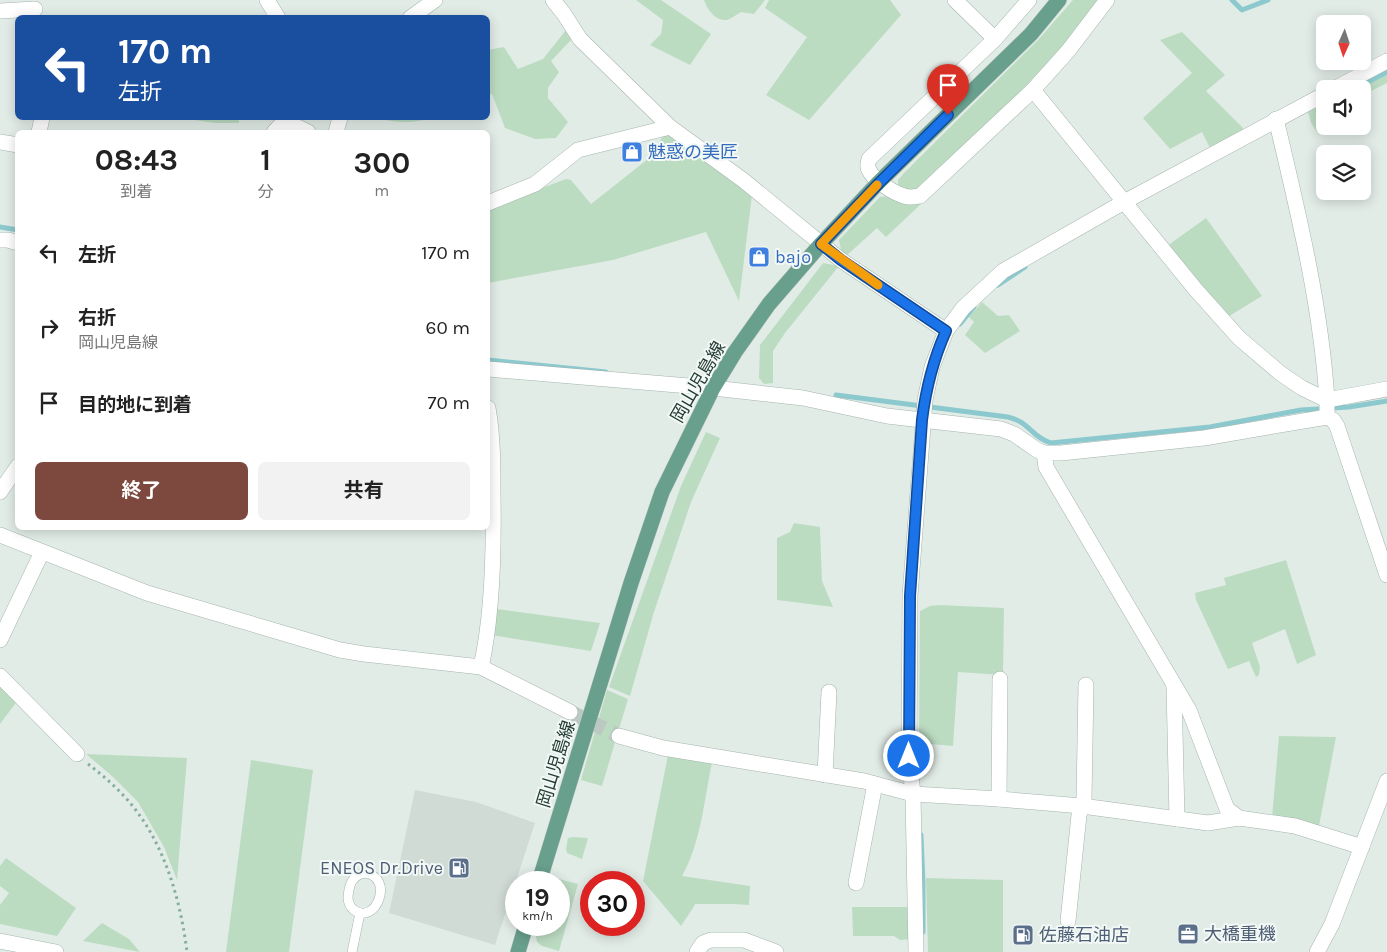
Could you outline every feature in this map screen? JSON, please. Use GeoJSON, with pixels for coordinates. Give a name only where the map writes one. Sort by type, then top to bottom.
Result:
{"type":"FeatureCollection","features":[{"type":"Feature","properties":{"kind":"main road","name":"岡山児島線"},"geometry":{"type":"LineString","coordinates":[[542,871],[631,583],[659,501],[713,388],[735,352],[769,304],[821,244],[880,182],[1031,34],[1059,0]]}},
{"type":"Feature","properties":{"kind":"main road"},"geometry":{"type":"LineString","coordinates":[[518,952],[523,936]]}},
{"type":"Feature","properties":{"kind":"street"},"geometry":{"type":"LineString","coordinates":[[267,0],[276,15]]}},
{"type":"Feature","properties":{"kind":"street"},"geometry":{"type":"LineString","coordinates":[[414,15],[435,0]]}},
{"type":"Feature","properties":{"kind":"street"},"geometry":{"type":"LineString","coordinates":[[552,0],[564,14],[580,39],[670,127],[743,180],[841,260],[946,331]]}},
{"type":"Feature","properties":{"kind":"street"},"geometry":{"type":"LineString","coordinates":[[955,0],[995,39]]}},
{"type":"Feature","properties":{"kind":"street"},"geometry":{"type":"LineString","coordinates":[[1029,0],[995,39],[869,159],[869,172],[880,182],[904,196],[913,198],[920,196],[1033,90],[1068,51],[1107,0]]}},
{"type":"Feature","properties":{"kind":"street"},"geometry":{"type":"LineString","coordinates":[[0,11],[35,9]]}},
{"type":"Feature","properties":{"kind":"street"},"geometry":{"type":"LineString","coordinates":[[1351,80],[1387,61]]}},
{"type":"Feature","properties":{"kind":"street"},"geometry":{"type":"LineString","coordinates":[[1033,90],[1196,290],[1239,338],[1280,374],[1302,388],[1327,409],[1337,426],[1387,575]]}},
{"type":"Feature","properties":{"kind":"street"},"geometry":{"type":"LineString","coordinates":[[916,952],[917,794],[909,756],[910,596],[923,410],[932,367],[946,331],[963,308],[1003,271],[1127,206],[1316,99]]}},
{"type":"Feature","properties":{"kind":"street"},"geometry":{"type":"LineString","coordinates":[[276,130],[285,120]]}},
{"type":"Feature","properties":{"kind":"street"},"geometry":{"type":"LineString","coordinates":[[288,120],[305,130]]}},
{"type":"Feature","properties":{"kind":"street"},"geometry":{"type":"LineString","coordinates":[[1277,123],[1302,229],[1316,306],[1327,409]]}},
{"type":"Feature","properties":{"kind":"street"},"geometry":{"type":"LineString","coordinates":[[490,202],[535,184],[578,150],[670,127]]}},
{"type":"Feature","properties":{"kind":"street"},"geometry":{"type":"LineString","coordinates":[[0,142],[15,144]]}},
{"type":"Feature","properties":{"kind":"street"},"geometry":{"type":"LineString","coordinates":[[0,240],[15,243]]}},
{"type":"Feature","properties":{"kind":"street"},"geometry":{"type":"LineString","coordinates":[[490,370],[713,388],[802,398],[886,416],[923,410],[1001,429],[1014,434],[1044,453],[1061,453],[1204,438],[1327,409],[1387,389]]}},
{"type":"Feature","properties":{"kind":"street"},"geometry":{"type":"LineString","coordinates":[[481,667],[485,649],[493,536],[493,478],[490,429]]}},
{"type":"Feature","properties":{"kind":"street"},"geometry":{"type":"LineString","coordinates":[[1044,453],[1046,467],[1189,710],[1227,809],[1240,818]]}},
{"type":"Feature","properties":{"kind":"street"},"geometry":{"type":"LineString","coordinates":[[1,490],[15,470]]}},
{"type":"Feature","properties":{"kind":"street"},"geometry":{"type":"LineString","coordinates":[[0,536],[147,593],[340,650],[481,667],[570,712]]}},
{"type":"Feature","properties":{"kind":"street"},"geometry":{"type":"LineString","coordinates":[[0,640],[42,552]]}},
{"type":"Feature","properties":{"kind":"street"},"geometry":{"type":"LineString","coordinates":[[0,676],[77,754]]}},
{"type":"Feature","properties":{"kind":"street"},"geometry":{"type":"LineString","coordinates":[[1000,680],[1000,799]]}},
{"type":"Feature","properties":{"kind":"street"},"geometry":{"type":"LineString","coordinates":[[1174,684],[1177,819]]}},
{"type":"Feature","properties":{"kind":"street"},"geometry":{"type":"LineString","coordinates":[[1068,920],[1079,815],[1084,800],[1086,685]]}},
{"type":"Feature","properties":{"kind":"street"},"geometry":{"type":"LineString","coordinates":[[825,775],[829,692]]}},
{"type":"Feature","properties":{"kind":"street"},"geometry":{"type":"LineString","coordinates":[[619,736],[663,748],[875,784],[917,794],[1082,806],[1208,824],[1240,818],[1295,826],[1362,847]]}},
{"type":"Feature","properties":{"kind":"street"},"geometry":{"type":"LineString","coordinates":[[1317,952],[1332,924],[1387,781]]}},
{"type":"Feature","properties":{"kind":"street"},"geometry":{"type":"LineString","coordinates":[[856,883],[875,784]]}},
{"type":"Feature","properties":{"kind":"street"},"geometry":{"type":"LineString","coordinates":[[697,952],[703,943],[711,940],[744,940],[776,952]]}},
{"type":"Feature","properties":{"kind":"street"},"geometry":{"type":"LineString","coordinates":[[0,941],[56,952]]}},
{"type":"Feature","properties":{"kind":"lane"},"geometry":{"type":"LineString","coordinates":[[368,874],[375,877],[379,883],[380,890],[377,905],[371,911],[360,913],[353,909],[348,902],[351,884],[358,875],[368,874]]}},
{"type":"Feature","properties":{"kind":"lane"},"geometry":{"type":"LineString","coordinates":[[352,952],[360,913]]}},
{"type":"Feature","properties":{"kind":"path"},"geometry":{"type":"LineString","coordinates":[[77,754],[109,781],[135,809],[153,836],[171,879],[184,929],[187,952]]}},
{"type":"Feature","properties":{"kind":"shaded area","name":"ENEOS Dr.Drive"},"geometry":{"type":"Polygon","coordinates":[[[415,790],[476,802],[535,823],[519,871],[505,871],[505,914],[495,945],[389,913],[415,790]]]}},
{"type":"Feature","properties":{"kind":"green space"},"geometry":{"type":"Polygon","coordinates":[[[636,0],[661,0],[711,34],[690,65],[650,45],[661,34],[663,20],[636,0]]]}},
{"type":"Feature","properties":{"kind":"green space"},"geometry":{"type":"Polygon","coordinates":[[[704,0],[765,0],[754,14],[741,12],[730,19],[723,20],[709,11],[704,0]]]}},
{"type":"Feature","properties":{"kind":"green space"},"geometry":{"type":"Polygon","coordinates":[[[769,0],[890,0],[901,15],[809,120],[766,95],[807,37],[765,8],[769,0]]]}},
{"type":"Feature","properties":{"kind":"green space"},"geometry":{"type":"Polygon","coordinates":[[[1073,0],[1100,0],[1036,76],[916,191],[910,192],[898,186],[898,180],[904,173],[1038,40],[1073,0]]]}},
{"type":"Feature","properties":{"kind":"green space"},"geometry":{"type":"Polygon","coordinates":[[[566,30],[573,38],[551,61],[559,72],[548,88],[548,98],[568,122],[556,138],[535,139],[505,128],[492,94],[490,94],[490,50],[504,47],[518,69],[543,59],[566,30]]]}},
{"type":"Feature","properties":{"kind":"green space"},"geometry":{"type":"Polygon","coordinates":[[[1182,32],[1225,75],[1206,91],[1243,128],[1241,134],[1211,150],[1202,132],[1170,149],[1143,118],[1192,73],[1160,40],[1182,32]]]}},
{"type":"Feature","properties":{"kind":"green space"},"geometry":{"type":"Polygon","coordinates":[[[1387,73],[1387,83],[1371,91],[1371,81],[1387,73]]]}},
{"type":"Feature","properties":{"kind":"green space"},"geometry":{"type":"Polygon","coordinates":[[[1316,108],[1316,130],[1311,123],[1308,112],[1316,108]]]}},
{"type":"Feature","properties":{"kind":"green space"},"geometry":{"type":"Polygon","coordinates":[[[195,120],[239,120],[239,123],[215,123],[195,120]]]}},
{"type":"Feature","properties":{"kind":"green space"},"geometry":{"type":"Polygon","coordinates":[[[385,120],[425,120],[407,122],[385,120]]]}},
{"type":"Feature","properties":{"kind":"green space"},"geometry":{"type":"Polygon","coordinates":[[[669,135],[752,195],[739,301],[706,232],[613,260],[490,283],[490,208],[566,179],[571,180],[591,204],[648,159],[663,136],[669,135]]]}},
{"type":"Feature","properties":{"kind":"green space"},"geometry":{"type":"Polygon","coordinates":[[[889,196],[905,203],[921,204],[886,237],[877,228],[846,256],[841,250],[839,240],[880,197],[889,196]]]}},
{"type":"Feature","properties":{"kind":"green space"},"geometry":{"type":"Polygon","coordinates":[[[1206,218],[1262,296],[1226,318],[1167,246],[1206,218]]]}},
{"type":"Feature","properties":{"kind":"green space"},"geometry":{"type":"Polygon","coordinates":[[[823,263],[839,266],[785,333],[773,351],[773,383],[764,384],[759,378],[760,345],[823,263]]]}},
{"type":"Feature","properties":{"kind":"green space"},"geometry":{"type":"Polygon","coordinates":[[[982,302],[998,316],[1009,315],[1020,331],[985,353],[965,335],[974,322],[969,317],[982,302]]]}},
{"type":"Feature","properties":{"kind":"green space"},"geometry":{"type":"Polygon","coordinates":[[[706,432],[720,438],[691,502],[654,612],[630,696],[609,687],[681,486],[706,432]]]}},
{"type":"Feature","properties":{"kind":"green space"},"geometry":{"type":"Polygon","coordinates":[[[794,523],[820,527],[822,581],[833,607],[777,600],[777,538],[790,532],[794,523]]]}},
{"type":"Feature","properties":{"kind":"green space"},"geometry":{"type":"Polygon","coordinates":[[[1286,560],[1316,655],[1297,664],[1285,629],[1252,643],[1260,667],[1259,675],[1256,677],[1249,661],[1228,669],[1196,600],[1195,593],[1226,585],[1224,578],[1286,560]]]}},
{"type":"Feature","properties":{"kind":"green space"},"geometry":{"type":"Polygon","coordinates":[[[930,606],[1004,608],[1003,675],[958,672],[953,746],[919,743],[920,611],[930,606]]]}},
{"type":"Feature","properties":{"kind":"green space"},"geometry":{"type":"Polygon","coordinates":[[[497,609],[600,623],[591,651],[491,635],[497,609]]]}},
{"type":"Feature","properties":{"kind":"green space"},"geometry":{"type":"Polygon","coordinates":[[[0,682],[18,700],[0,724],[0,682]]]}},
{"type":"Feature","properties":{"kind":"green space"},"geometry":{"type":"Polygon","coordinates":[[[607,690],[628,699],[602,786],[581,780],[607,690]]]}},
{"type":"Feature","properties":{"kind":"green space"},"geometry":{"type":"Polygon","coordinates":[[[1279,736],[1336,737],[1319,826],[1272,818],[1279,736]]]}},
{"type":"Feature","properties":{"kind":"green space"},"geometry":{"type":"Polygon","coordinates":[[[86,754],[187,758],[177,880],[164,847],[138,802],[86,754]]]}},
{"type":"Feature","properties":{"kind":"green space"},"geometry":{"type":"Polygon","coordinates":[[[668,755],[712,763],[698,836],[682,876],[750,886],[749,905],[695,904],[681,926],[645,883],[645,871],[668,755]]]}},
{"type":"Feature","properties":{"kind":"green space"},"geometry":{"type":"Polygon","coordinates":[[[251,760],[313,770],[289,952],[226,952],[251,760]]]}},
{"type":"Feature","properties":{"kind":"green space"},"geometry":{"type":"Polygon","coordinates":[[[568,838],[588,838],[582,859],[567,853],[568,838]]]}},
{"type":"Feature","properties":{"kind":"green space"},"geometry":{"type":"Polygon","coordinates":[[[6,858],[76,908],[57,936],[0,924],[0,905],[9,893],[0,886],[0,866],[6,858]]]}},
{"type":"Feature","properties":{"kind":"green space"},"geometry":{"type":"Polygon","coordinates":[[[926,878],[1003,880],[1003,952],[928,952],[926,878]]]}},
{"type":"Feature","properties":{"kind":"green space"},"geometry":{"type":"Polygon","coordinates":[[[570,882],[578,884],[570,912],[570,882]]]}},
{"type":"Feature","properties":{"kind":"green space"},"geometry":{"type":"Polygon","coordinates":[[[852,907],[910,907],[911,939],[900,940],[894,936],[853,936],[852,907]]]}},
{"type":"Feature","properties":{"kind":"green space"},"geometry":{"type":"Polygon","coordinates":[[[102,923],[129,939],[140,952],[83,941],[102,923]]]}},
{"type":"Feature","properties":{"kind":"green space"},"geometry":{"type":"Polygon","coordinates":[[[563,936],[559,951],[542,946],[537,942],[536,937],[563,936]]]}},
{"type":"Feature","properties":{"kind":"waterway"},"geometry":{"type":"LineString","coordinates":[[1232,0],[1242,10],[1268,0]]}},
{"type":"Feature","properties":{"kind":"waterway"},"geometry":{"type":"LineString","coordinates":[[1371,80],[1387,72]]}},
{"type":"Feature","properties":{"kind":"waterway"},"geometry":{"type":"LineString","coordinates":[[0,227],[15,230]]}},
{"type":"Feature","properties":{"kind":"waterway"},"geometry":{"type":"LineString","coordinates":[[998,285],[1025,267]]}},
{"type":"Feature","properties":{"kind":"waterway"},"geometry":{"type":"LineString","coordinates":[[960,324],[974,307]]}},
{"type":"Feature","properties":{"kind":"waterway"},"geometry":{"type":"LineString","coordinates":[[490,360],[606,372]]}},
{"type":"Feature","properties":{"kind":"waterway"},"geometry":{"type":"LineString","coordinates":[[836,395],[1008,417],[1021,422],[1039,437],[1051,443],[1210,427],[1301,410],[1349,407],[1387,401]]}},
{"type":"Feature","properties":{"kind":"waterway"},"geometry":{"type":"LineString","coordinates":[[921,835],[923,932]]}},
{"type":"Feature","properties":{"kind":"tunnel"},"geometry":{"type":"LineString","coordinates":[[570,712],[619,736]]}},
{"type":"Feature","properties":{"kind":"slow traffic"},"geometry":{"type":"LineString","coordinates":[[877,185],[821,244],[878,285]]}},
{"type":"Feature","properties":{"kind":"place","name":"魅惑の美匠"},"geometry":{"type":"Point","coordinates":[632,152]}},
{"type":"Feature","properties":{"kind":"place","name":"bajo"},"geometry":{"type":"Point","coordinates":[759,257]}},
{"type":"Feature","properties":{"kind":"place","name":"ENEOS Dr.Drive"},"geometry":{"type":"Point","coordinates":[459,868]}},
{"type":"Feature","properties":{"kind":"place","name":"大橋重機"},"geometry":{"type":"Point","coordinates":[1188,934]}},
{"type":"Feature","properties":{"kind":"place","name":"佐藤石油店"},"geometry":{"type":"Point","coordinates":[1023,935]}},
{"type":"Feature","properties":{"kind":"route"},"geometry":{"type":"LineString","coordinates":[[909,756],[910,596],[922,420],[928,380],[946,331],[841,260],[821,244],[948,115]]}}]}
